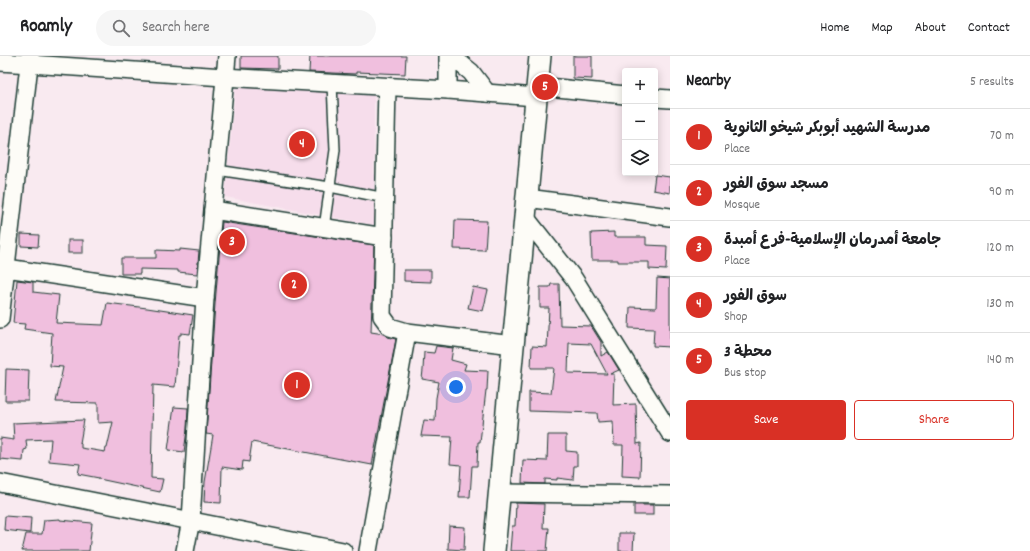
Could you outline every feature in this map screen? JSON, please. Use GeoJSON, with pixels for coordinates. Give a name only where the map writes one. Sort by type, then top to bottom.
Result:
{"type":"FeatureCollection","features":[{"type":"Feature","properties":{"kind":"street"},"geometry":{"type":"LineString","coordinates":[[185,551],[191,520],[206,298],[227,56]]}},
{"type":"Feature","properties":{"kind":"street"},"geometry":{"type":"LineString","coordinates":[[448,90],[449,56]]}},
{"type":"Feature","properties":{"kind":"street"},"geometry":{"type":"LineString","coordinates":[[449,56],[471,72],[487,93]]}},
{"type":"Feature","properties":{"kind":"street"},"geometry":{"type":"LineString","coordinates":[[494,551],[498,493],[540,56]]}},
{"type":"Feature","properties":{"kind":"street"},"geometry":{"type":"LineString","coordinates":[[0,319],[3,267],[29,60]]}},
{"type":"Feature","properties":{"kind":"street"},"geometry":{"type":"LineString","coordinates":[[0,62],[29,60],[224,77],[487,93],[537,91],[622,95]]}},
{"type":"Feature","properties":{"kind":"street"},"geometry":{"type":"LineString","coordinates":[[387,87],[382,316],[390,327],[407,332],[513,345]]}},
{"type":"Feature","properties":{"kind":"street"},"geometry":{"type":"LineString","coordinates":[[658,98],[670,99]]}},
{"type":"Feature","properties":{"kind":"street"},"geometry":{"type":"LineString","coordinates":[[526,208],[670,217]]}},
{"type":"Feature","properties":{"kind":"street"},"geometry":{"type":"LineString","coordinates":[[526,208],[574,279],[670,433]]}},
{"type":"Feature","properties":{"kind":"street"},"geometry":{"type":"LineString","coordinates":[[213,210],[384,237]]}},
{"type":"Feature","properties":{"kind":"street"},"geometry":{"type":"LineString","coordinates":[[3,267],[206,298]]}},
{"type":"Feature","properties":{"kind":"street"},"geometry":{"type":"LineString","coordinates":[[368,551],[407,332]]}},
{"type":"Feature","properties":{"kind":"street"},"geometry":{"type":"LineString","coordinates":[[0,483],[344,551]]}},
{"type":"Feature","properties":{"kind":"street"},"geometry":{"type":"LineString","coordinates":[[498,493],[670,495]]}},
{"type":"Feature","properties":{"kind":"lane"},"geometry":{"type":"LineString","coordinates":[[324,228],[335,150],[332,84]]}},
{"type":"Feature","properties":{"kind":"lane"},"geometry":{"type":"LineString","coordinates":[[216,170],[330,187],[384,198]]}},
{"type":"Feature","properties":{"kind":"shaded area"},"geometry":{"type":"Polygon","coordinates":[[[236,82],[374,90],[374,225],[225,197],[236,82]]]}},
{"type":"Feature","properties":{"kind":"building"},"geometry":{"type":"Polygon","coordinates":[[[241,56],[278,56],[278,69],[241,68],[241,56]]]}},
{"type":"Feature","properties":{"kind":"building"},"geometry":{"type":"Polygon","coordinates":[[[310,56],[406,56],[405,74],[309,72],[310,56]]]}},
{"type":"Feature","properties":{"kind":"building"},"geometry":{"type":"Polygon","coordinates":[[[573,56],[592,56],[592,79],[573,78],[573,56]]]}},
{"type":"Feature","properties":{"kind":"building"},"geometry":{"type":"Polygon","coordinates":[[[655,176],[670,177],[670,193],[653,190],[655,176]]]}},
{"type":"Feature","properties":{"kind":"building"},"geometry":{"type":"Polygon","coordinates":[[[455,220],[487,221],[485,250],[454,249],[455,220]]]}},
{"type":"Feature","properties":{"kind":"building"},"geometry":{"type":"Polygon","coordinates":[[[222,222],[374,245],[371,332],[384,334],[387,337],[396,339],[372,465],[252,442],[249,462],[243,461],[242,470],[222,467],[221,503],[204,502],[205,482],[213,435],[206,434],[222,222]]]}},
{"type":"Feature","properties":{"kind":"building"},"geometry":{"type":"Polygon","coordinates":[[[614,232],[614,237],[646,237],[646,245],[667,246],[666,270],[649,269],[649,262],[592,260],[591,233],[614,232]]]}},
{"type":"Feature","properties":{"kind":"building"},"geometry":{"type":"Polygon","coordinates":[[[21,234],[39,235],[38,247],[21,246],[21,234]]]}},
{"type":"Feature","properties":{"kind":"building"},"geometry":{"type":"Polygon","coordinates":[[[68,240],[83,240],[83,253],[68,253],[68,240]]]}},
{"type":"Feature","properties":{"kind":"building"},"geometry":{"type":"Polygon","coordinates":[[[180,249],[199,251],[197,274],[178,272],[178,270],[140,269],[140,274],[121,274],[121,258],[156,258],[156,250],[180,251],[180,249]]]}},
{"type":"Feature","properties":{"kind":"building"},"geometry":{"type":"Polygon","coordinates":[[[404,270],[431,270],[431,282],[404,281],[404,270]]]}},
{"type":"Feature","properties":{"kind":"building"},"geometry":{"type":"Polygon","coordinates":[[[657,278],[670,279],[670,347],[653,346],[654,329],[629,328],[630,307],[656,308],[657,278]]]}},
{"type":"Feature","properties":{"kind":"building"},"geometry":{"type":"Polygon","coordinates":[[[17,280],[33,282],[33,292],[59,295],[56,323],[103,325],[107,303],[193,315],[190,334],[181,333],[181,335],[179,335],[175,387],[153,385],[151,478],[163,479],[160,492],[78,474],[80,464],[49,461],[51,439],[26,440],[27,449],[24,450],[23,461],[0,459],[0,438],[14,440],[13,423],[84,420],[80,443],[81,448],[105,452],[113,422],[98,423],[98,403],[56,402],[63,367],[50,366],[52,333],[24,329],[25,324],[13,323],[17,280]]]}},
{"type":"Feature","properties":{"kind":"building"},"geometry":{"type":"Polygon","coordinates":[[[551,284],[559,284],[560,325],[591,326],[601,342],[601,356],[608,352],[619,370],[610,374],[614,374],[613,405],[636,404],[637,444],[641,443],[640,477],[622,476],[623,445],[614,445],[613,421],[598,422],[597,413],[529,411],[529,392],[551,393],[554,368],[531,368],[532,346],[547,347],[549,308],[540,308],[540,287],[550,287],[551,284]],[[569,343],[568,373],[607,374],[591,344],[569,343]]]}},
{"type":"Feature","properties":{"kind":"building"},"geometry":{"type":"Polygon","coordinates":[[[473,287],[488,290],[483,311],[468,308],[473,287]]]}},
{"type":"Feature","properties":{"kind":"building"},"geometry":{"type":"Polygon","coordinates":[[[436,346],[453,348],[451,360],[466,364],[464,370],[488,371],[480,442],[478,442],[477,466],[472,466],[470,497],[459,497],[461,465],[450,464],[452,437],[421,436],[424,420],[435,421],[436,398],[439,382],[422,379],[424,352],[434,353],[436,346]]]}},
{"type":"Feature","properties":{"kind":"building"},"geometry":{"type":"Polygon","coordinates":[[[6,369],[29,370],[28,401],[5,401],[6,369]]]}},
{"type":"Feature","properties":{"kind":"building"},"geometry":{"type":"Polygon","coordinates":[[[174,407],[188,408],[184,452],[168,450],[174,407]]]}},
{"type":"Feature","properties":{"kind":"building"},"geometry":{"type":"Polygon","coordinates":[[[548,435],[566,435],[566,451],[577,452],[577,466],[574,466],[573,480],[557,478],[557,480],[545,479],[545,484],[522,483],[523,460],[547,461],[548,435]]]}},
{"type":"Feature","properties":{"kind":"building"},"geometry":{"type":"Polygon","coordinates":[[[516,503],[544,504],[543,528],[549,528],[547,551],[510,551],[512,526],[515,526],[516,503]]]}},
{"type":"Feature","properties":{"kind":"building"},"geometry":{"type":"Polygon","coordinates":[[[634,505],[653,505],[653,515],[634,515],[634,505]]]}},
{"type":"Feature","properties":{"kind":"building"},"geometry":{"type":"Polygon","coordinates":[[[5,516],[31,518],[30,533],[4,530],[5,516]]]}},
{"type":"Feature","properties":{"kind":"building"},"geometry":{"type":"Polygon","coordinates":[[[60,519],[92,523],[89,551],[22,551],[26,534],[42,534],[44,520],[60,519]]]}},
{"type":"Feature","properties":{"kind":"building"},"geometry":{"type":"Polygon","coordinates":[[[449,526],[465,527],[464,550],[448,549],[449,526]]]}},
{"type":"Feature","properties":{"kind":"building"},"geometry":{"type":"Polygon","coordinates":[[[619,533],[634,533],[633,551],[619,551],[619,533]]]}},
{"type":"Feature","properties":{"kind":"place","name":"محطة 3"},"geometry":{"type":"Point","coordinates":[545,87]}},
{"type":"Feature","properties":{"kind":"place","name":"سوق الفور"},"geometry":{"type":"Point","coordinates":[302,144]}},
{"type":"Feature","properties":{"kind":"place","name":"جامعة أمدرمان الإسلامية-فرع أمبدة"},"geometry":{"type":"Point","coordinates":[232,242]}},
{"type":"Feature","properties":{"kind":"place","name":"مسجد سوق الفور"},"geometry":{"type":"Point","coordinates":[294,285]}},
{"type":"Feature","properties":{"kind":"place","name":"مدرسة الشهيد أبوبكر شيخو الثانوية"},"geometry":{"type":"Point","coordinates":[297,385]}}]}
